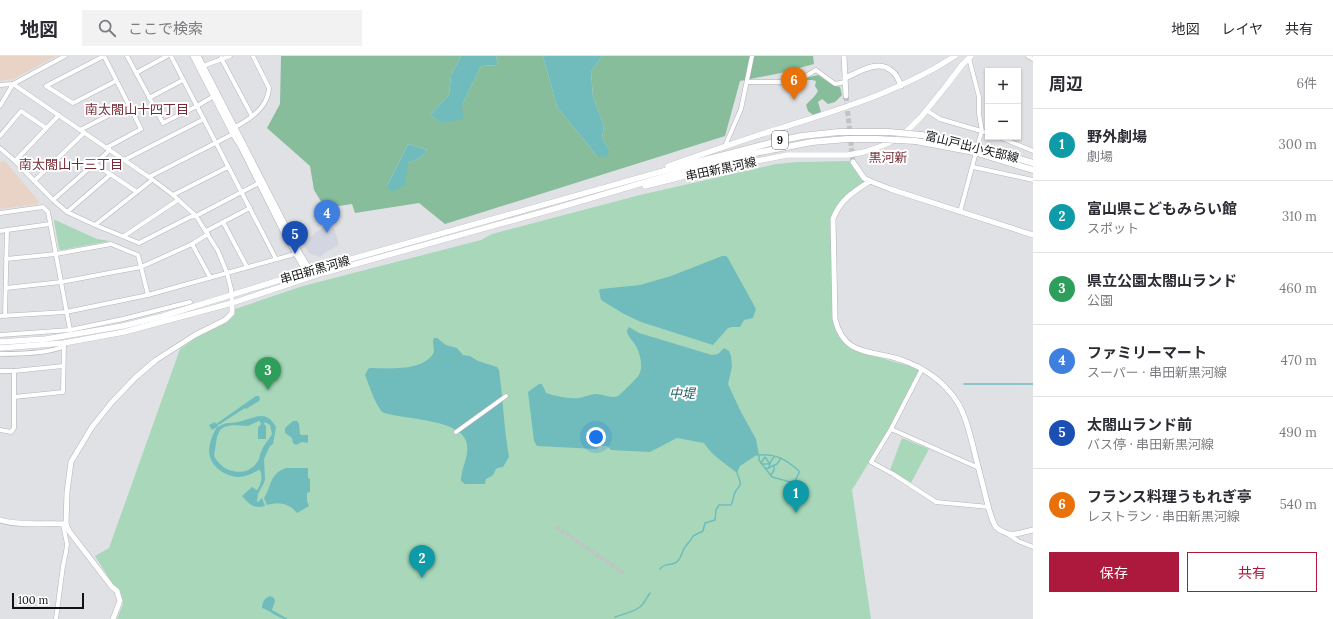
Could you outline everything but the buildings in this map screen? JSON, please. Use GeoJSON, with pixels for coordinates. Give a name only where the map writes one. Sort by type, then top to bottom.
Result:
{"type":"FeatureCollection","features":[{"type":"Feature","properties":{"kind":"main road","name":"串田新黒河線"},"geometry":{"type":"LineString","coordinates":[[626,181],[725,146],[864,101],[901,86],[937,68],[955,56]]}},
{"type":"Feature","properties":{"kind":"main road","name":"串田新黒河線"},"geometry":{"type":"LineString","coordinates":[[0,342],[46,339],[123,326],[310,274],[554,209],[701,172],[787,155],[848,155],[864,152],[882,146],[901,137],[926,110],[970,57]]}},
{"type":"Feature","properties":{"kind":"main road","name":"富山戸出小矢部線"},"geometry":{"type":"LineString","coordinates":[[674,168],[778,141],[802,136],[839,132],[889,132],[921,135],[962,142],[1033,163]]}},
{"type":"Feature","properties":{"kind":"main road","name":"富山戸出小矢部線"},"geometry":{"type":"LineString","coordinates":[[673,174],[745,155],[812,142],[847,139],[877,139],[916,142],[974,152],[1033,170]]}},
{"type":"Feature","properties":{"kind":"main road","name":"串田新黒河線"},"geometry":{"type":"LineString","coordinates":[[0,348],[64,345],[124,332],[232,303],[310,274],[674,168]]}},
{"type":"Feature","properties":{"kind":"main road","name":"串田新黒河線"},"geometry":{"type":"LineString","coordinates":[[554,209],[673,174]]}},
{"type":"Feature","properties":{"kind":"street"},"geometry":{"type":"LineString","coordinates":[[0,85],[13,84],[65,56]]}},
{"type":"Feature","properties":{"kind":"street"},"geometry":{"type":"LineString","coordinates":[[53,200],[94,164],[108,149],[141,129],[104,56],[46,86],[73,103],[116,81]]}},
{"type":"Feature","properties":{"kind":"street"},"geometry":{"type":"LineString","coordinates":[[127,56],[162,123],[214,96]]}},
{"type":"Feature","properties":{"kind":"street"},"geometry":{"type":"LineString","coordinates":[[136,73],[167,56]]}},
{"type":"Feature","properties":{"kind":"street"},"geometry":{"type":"LineString","coordinates":[[171,56],[276,259]]}},
{"type":"Feature","properties":{"kind":"street"},"geometry":{"type":"LineString","coordinates":[[193,56],[259,183],[269,198],[310,274]]}},
{"type":"Feature","properties":{"kind":"street"},"geometry":{"type":"LineString","coordinates":[[198,56],[235,127],[295,254],[310,274]]}},
{"type":"Feature","properties":{"kind":"street"},"geometry":{"type":"LineString","coordinates":[[203,66],[221,58],[230,56]]}},
{"type":"Feature","properties":{"kind":"street"},"geometry":{"type":"LineString","coordinates":[[235,127],[252,116],[266,102],[269,88],[253,56]]}},
{"type":"Feature","properties":{"kind":"street"},"geometry":{"type":"LineString","coordinates":[[725,146],[741,109],[748,82],[752,56]]}},
{"type":"Feature","properties":{"kind":"street"},"geometry":{"type":"LineString","coordinates":[[844,56],[846,96]]}},
{"type":"Feature","properties":{"kind":"street"},"geometry":{"type":"LineString","coordinates":[[1028,56],[1033,59]]}},
{"type":"Feature","properties":{"kind":"street"},"geometry":{"type":"LineString","coordinates":[[970,57],[980,97],[982,131],[979,140]]}},
{"type":"Feature","properties":{"kind":"street"},"geometry":{"type":"LineString","coordinates":[[221,58],[252,116]]}},
{"type":"Feature","properties":{"kind":"street"},"geometry":{"type":"LineString","coordinates":[[748,82],[788,82],[799,80],[816,70],[835,84],[866,68],[882,66],[894,73],[901,86]]}},
{"type":"Feature","properties":{"kind":"street"},"geometry":{"type":"LineString","coordinates":[[149,98],[183,80]]}},
{"type":"Feature","properties":{"kind":"street"},"geometry":{"type":"LineString","coordinates":[[0,106],[13,84]]}},
{"type":"Feature","properties":{"kind":"street"},"geometry":{"type":"LineString","coordinates":[[13,84],[151,179],[173,195],[196,216],[218,251],[227,273],[232,295],[232,313],[225,320],[195,335],[156,360],[136,377],[112,402],[92,427],[71,462],[68,479],[65,524],[67,544],[56,619]]}},
{"type":"Feature","properties":{"kind":"street"},"geometry":{"type":"LineString","coordinates":[[34,181],[82,131],[129,105]]}},
{"type":"Feature","properties":{"kind":"street"},"geometry":{"type":"LineString","coordinates":[[926,110],[940,119],[985,132]]}},
{"type":"Feature","properties":{"kind":"street"},"geometry":{"type":"LineString","coordinates":[[0,136],[21,111],[46,128]]}},
{"type":"Feature","properties":{"kind":"street"},"geometry":{"type":"LineString","coordinates":[[15,161],[59,115]]}},
{"type":"Feature","properties":{"kind":"street"},"geometry":{"type":"LineString","coordinates":[[124,160],[204,119]]}},
{"type":"Feature","properties":{"kind":"street"},"geometry":{"type":"LineString","coordinates":[[95,225],[151,179],[233,134]]}},
{"type":"Feature","properties":{"kind":"street"},"geometry":{"type":"LineString","coordinates":[[1006,140],[1033,151]]}},
{"type":"Feature","properties":{"kind":"street"},"geometry":{"type":"LineString","coordinates":[[0,148],[67,212],[140,243],[259,183]]}},
{"type":"Feature","properties":{"kind":"street"},"geometry":{"type":"LineString","coordinates":[[960,212],[975,156]]}},
{"type":"Feature","properties":{"kind":"street"},"geometry":{"type":"LineString","coordinates":[[854,162],[858,171],[864,178],[870,181],[890,189],[1033,235]]}},
{"type":"Feature","properties":{"kind":"street"},"geometry":{"type":"LineString","coordinates":[[94,164],[136,192]]}},
{"type":"Feature","properties":{"kind":"street"},"geometry":{"type":"LineString","coordinates":[[173,195],[228,167]]}},
{"type":"Feature","properties":{"kind":"street"},"geometry":{"type":"LineString","coordinates":[[973,167],[1033,180]]}},
{"type":"Feature","properties":{"kind":"street"},"geometry":{"type":"LineString","coordinates":[[67,212],[110,174]]}},
{"type":"Feature","properties":{"kind":"street"},"geometry":{"type":"LineString","coordinates":[[870,181],[848,196],[838,208],[833,219],[835,319],[838,330],[848,344],[864,352],[898,359],[922,369],[935,377],[950,390],[966,419],[988,506],[996,526],[1002,532],[1033,547]]}},
{"type":"Feature","properties":{"kind":"street"},"geometry":{"type":"LineString","coordinates":[[124,236],[178,200]]}},
{"type":"Feature","properties":{"kind":"street"},"geometry":{"type":"LineString","coordinates":[[0,213],[44,208],[48,212],[70,330]]}},
{"type":"Feature","properties":{"kind":"street"},"geometry":{"type":"LineString","coordinates":[[6,288],[61,282],[141,267],[192,244],[223,222],[250,208]]}},
{"type":"Feature","properties":{"kind":"street"},"geometry":{"type":"LineString","coordinates":[[223,222],[247,267]]}},
{"type":"Feature","properties":{"kind":"street"},"geometry":{"type":"LineString","coordinates":[[0,231],[50,224]]}},
{"type":"Feature","properties":{"kind":"street"},"geometry":{"type":"LineString","coordinates":[[6,316],[7,230]]}},
{"type":"Feature","properties":{"kind":"street"},"geometry":{"type":"LineString","coordinates":[[6,259],[56,254],[111,244],[138,255],[148,295]]}},
{"type":"Feature","properties":{"kind":"street"},"geometry":{"type":"LineString","coordinates":[[192,244],[210,277]]}},
{"type":"Feature","properties":{"kind":"street"},"geometry":{"type":"LineString","coordinates":[[0,316],[66,312],[148,295],[295,254]]}},
{"type":"Feature","properties":{"kind":"street"},"geometry":{"type":"LineString","coordinates":[[0,335],[70,330],[123,319],[190,302]]}},
{"type":"Feature","properties":{"kind":"street"},"geometry":{"type":"LineString","coordinates":[[0,354],[59,349],[64,345]]}},
{"type":"Feature","properties":{"kind":"street"},"geometry":{"type":"LineString","coordinates":[[14,397],[62,392],[64,345]]}},
{"type":"Feature","properties":{"kind":"street"},"geometry":{"type":"LineString","coordinates":[[0,371],[63,366]]}},
{"type":"Feature","properties":{"kind":"street"},"geometry":{"type":"LineString","coordinates":[[922,369],[871,462],[893,474],[936,502],[988,506]]}},
{"type":"Feature","properties":{"kind":"street"},"geometry":{"type":"LineString","coordinates":[[0,430],[11,432],[14,428],[14,371]]}},
{"type":"Feature","properties":{"kind":"street"},"geometry":{"type":"LineString","coordinates":[[456,432],[506,396]]}},
{"type":"Feature","properties":{"kind":"street"},"geometry":{"type":"LineString","coordinates":[[890,429],[979,468]]}},
{"type":"Feature","properties":{"kind":"street"},"geometry":{"type":"LineString","coordinates":[[0,520],[6,522],[65,524]]}},
{"type":"Feature","properties":{"kind":"street"},"geometry":{"type":"LineString","coordinates":[[65,524],[100,573],[117,591],[120,601],[113,619]]}},
{"type":"Feature","properties":{"kind":"street"},"geometry":{"type":"LineString","coordinates":[[1008,534],[1033,530]]}},
{"type":"Feature","properties":{"kind":"shaded area"},"geometry":{"type":"Polygon","coordinates":[[[0,56],[56,56],[13,79],[0,81],[0,56]]]}},
{"type":"Feature","properties":{"kind":"shaded area"},"geometry":{"type":"Polygon","coordinates":[[[5,161],[39,202],[38,204],[0,209],[0,162],[5,161]]]}},
{"type":"Feature","properties":{"kind":"shaded area"},"geometry":{"type":"Polygon","coordinates":[[[332,220],[339,245],[320,257],[309,253],[303,243],[332,220]]]}},
{"type":"Feature","properties":{"kind":"green space"},"geometry":{"type":"Polygon","coordinates":[[[281,56],[461,56],[451,75],[449,95],[430,115],[443,123],[462,105],[481,66],[498,65],[496,56],[543,56],[557,107],[597,156],[609,149],[602,138],[604,126],[593,97],[591,72],[602,56],[813,56],[814,64],[781,73],[740,81],[725,136],[445,224],[419,203],[355,213],[352,204],[325,208],[314,190],[310,166],[267,128],[280,104],[281,56]],[[408,144],[387,186],[408,163],[420,158],[427,150],[408,144]]]}},
{"type":"Feature","properties":{"kind":"green space"},"geometry":{"type":"Polygon","coordinates":[[[818,75],[833,85],[840,87],[842,95],[835,102],[828,104],[822,99],[818,102],[821,112],[813,115],[808,111],[806,105],[818,91],[815,86],[816,81],[805,80],[809,77],[818,75]]]}},
{"type":"Feature","properties":{"kind":"green space"},"geometry":{"type":"Polygon","coordinates":[[[850,161],[863,180],[867,181],[841,201],[830,219],[833,320],[836,331],[847,345],[863,353],[920,369],[890,428],[852,490],[871,619],[117,619],[123,604],[117,591],[95,556],[109,548],[180,349],[197,337],[227,322],[235,315],[235,309],[303,286],[481,240],[492,234],[640,195],[776,164],[850,161]]]}},
{"type":"Feature","properties":{"kind":"green space"},"geometry":{"type":"Polygon","coordinates":[[[55,220],[97,239],[110,241],[61,250],[59,249],[55,220]]]}},
{"type":"Feature","properties":{"kind":"green space"},"geometry":{"type":"Polygon","coordinates":[[[902,438],[929,449],[911,483],[890,470],[902,438]]]}},
{"type":"Feature","properties":{"kind":"water"},"geometry":{"type":"Polygon","coordinates":[[[461,56],[496,56],[498,65],[481,66],[462,105],[463,119],[442,123],[430,115],[449,95],[451,75],[461,56]]]}},
{"type":"Feature","properties":{"kind":"water"},"geometry":{"type":"Polygon","coordinates":[[[543,56],[602,56],[591,72],[593,97],[604,126],[602,138],[609,149],[607,157],[597,156],[557,107],[543,56]]]}},
{"type":"Feature","properties":{"kind":"water"},"geometry":{"type":"Polygon","coordinates":[[[408,144],[427,150],[420,158],[408,163],[405,185],[392,192],[387,186],[408,144]]]}},
{"type":"Feature","properties":{"kind":"water"},"geometry":{"type":"Polygon","coordinates":[[[722,256],[726,256],[728,258],[756,309],[753,318],[744,320],[740,327],[728,328],[713,345],[641,322],[601,300],[599,290],[601,289],[640,285],[671,276],[722,256]]]}},
{"type":"Feature","properties":{"kind":"water","name":"中堤"},"geometry":{"type":"Polygon","coordinates":[[[629,327],[639,333],[712,355],[718,354],[724,348],[729,351],[732,367],[728,384],[756,439],[759,455],[740,466],[737,473],[715,456],[704,443],[677,438],[650,452],[611,450],[607,446],[600,446],[596,449],[537,446],[534,441],[528,392],[539,384],[542,384],[546,393],[562,397],[579,398],[592,394],[613,397],[618,396],[638,376],[641,369],[639,352],[628,334],[627,330],[629,327]]]}},
{"type":"Feature","properties":{"kind":"water"},"geometry":{"type":"Polygon","coordinates":[[[434,338],[437,338],[446,345],[457,348],[463,355],[470,356],[478,361],[497,367],[499,370],[509,457],[503,467],[497,468],[492,476],[486,479],[485,484],[465,484],[461,481],[467,449],[464,436],[456,430],[431,421],[391,415],[382,412],[374,399],[365,375],[370,368],[405,368],[422,363],[434,352],[434,338]]]}},
{"type":"Feature","properties":{"kind":"water"},"geometry":{"type":"Polygon","coordinates":[[[256,396],[259,396],[259,401],[217,426],[263,416],[272,421],[276,427],[273,444],[270,446],[264,459],[265,479],[258,494],[257,502],[262,498],[265,506],[254,506],[242,496],[252,487],[257,490],[261,478],[260,470],[249,475],[234,477],[225,474],[214,465],[209,453],[212,438],[217,427],[212,430],[209,425],[215,422],[216,424],[256,396]],[[259,421],[248,426],[233,425],[224,427],[220,430],[217,437],[214,456],[220,464],[227,469],[241,472],[248,470],[257,463],[264,446],[272,434],[270,425],[265,422],[266,439],[258,439],[258,427],[261,423],[259,421]]]}},
{"type":"Feature","properties":{"kind":"water"},"geometry":{"type":"Polygon","coordinates":[[[293,421],[297,421],[299,424],[300,434],[308,435],[308,443],[302,442],[296,445],[293,443],[292,438],[285,433],[285,428],[293,421]]]}},
{"type":"Feature","properties":{"kind":"water"},"geometry":{"type":"Polygon","coordinates":[[[286,468],[308,468],[310,492],[307,493],[307,501],[309,506],[297,513],[291,507],[284,504],[267,505],[264,498],[274,477],[286,468]]]}},
{"type":"Feature","properties":{"kind":"water"},"geometry":{"type":"Polygon","coordinates":[[[270,596],[274,598],[275,601],[272,610],[288,619],[281,618],[262,608],[262,604],[266,598],[270,596]]]}},
{"type":"Feature","properties":{"kind":"waterway"},"geometry":{"type":"LineString","coordinates":[[964,384],[1033,384]]}},
{"type":"Feature","properties":{"kind":"waterway"},"geometry":{"type":"LineString","coordinates":[[759,455],[776,456],[794,467],[799,471],[794,483],[772,477],[759,460],[759,455]]}},
{"type":"Feature","properties":{"kind":"waterway"},"geometry":{"type":"LineString","coordinates":[[761,463],[765,457],[770,464],[762,464]]}},
{"type":"Feature","properties":{"kind":"waterway"},"geometry":{"type":"LineString","coordinates":[[769,467],[774,457]]}},
{"type":"Feature","properties":{"kind":"waterway"},"geometry":{"type":"LineString","coordinates":[[766,469],[777,464],[781,458]]}},
{"type":"Feature","properties":{"kind":"waterway"},"geometry":{"type":"LineString","coordinates":[[771,475],[774,470],[774,465]]}},
{"type":"Feature","properties":{"kind":"waterway"},"geometry":{"type":"LineString","coordinates":[[660,569],[679,560],[684,549],[693,536],[703,531],[705,523],[715,520],[716,510],[719,505],[731,505],[734,495],[740,486],[737,473]]}},
{"type":"Feature","properties":{"kind":"waterway"},"geometry":{"type":"LineString","coordinates":[[615,617],[631,612],[640,607],[650,593]]}},
{"type":"Feature","properties":{"kind":"tunnel"},"geometry":{"type":"LineString","coordinates":[[846,96],[853,162]]}},
{"type":"Feature","properties":{"kind":"tunnel"},"geometry":{"type":"LineString","coordinates":[[556,527],[625,574]]}},
{"type":"Feature","properties":{"kind":"place","name":"フランス料理うもれぎ亭"},"geometry":{"type":"Point","coordinates":[794,100]}},
{"type":"Feature","properties":{"kind":"place","name":"ファミリーマート"},"geometry":{"type":"Point","coordinates":[327,233]}},
{"type":"Feature","properties":{"kind":"place","name":"太閤山ランド前"},"geometry":{"type":"Point","coordinates":[295,254]}},
{"type":"Feature","properties":{"kind":"place","name":"県立公園太閤山ランド"},"geometry":{"type":"Point","coordinates":[268,390]}},
{"type":"Feature","properties":{"kind":"place","name":"野外劇場"},"geometry":{"type":"Point","coordinates":[796,513]}},
{"type":"Feature","properties":{"kind":"place","name":"富山県こどもみらい館"},"geometry":{"type":"Point","coordinates":[422,578]}},
{"type":"Feature","properties":{"kind":"district","name":"南太閤山十四丁目"},"geometry":{"type":"Point","coordinates":[137,109]}},
{"type":"Feature","properties":{"kind":"district","name":"黒河新"},"geometry":{"type":"Point","coordinates":[888,157]}},
{"type":"Feature","properties":{"kind":"district","name":"南太閤山十三丁目"},"geometry":{"type":"Point","coordinates":[71,164]}}]}
